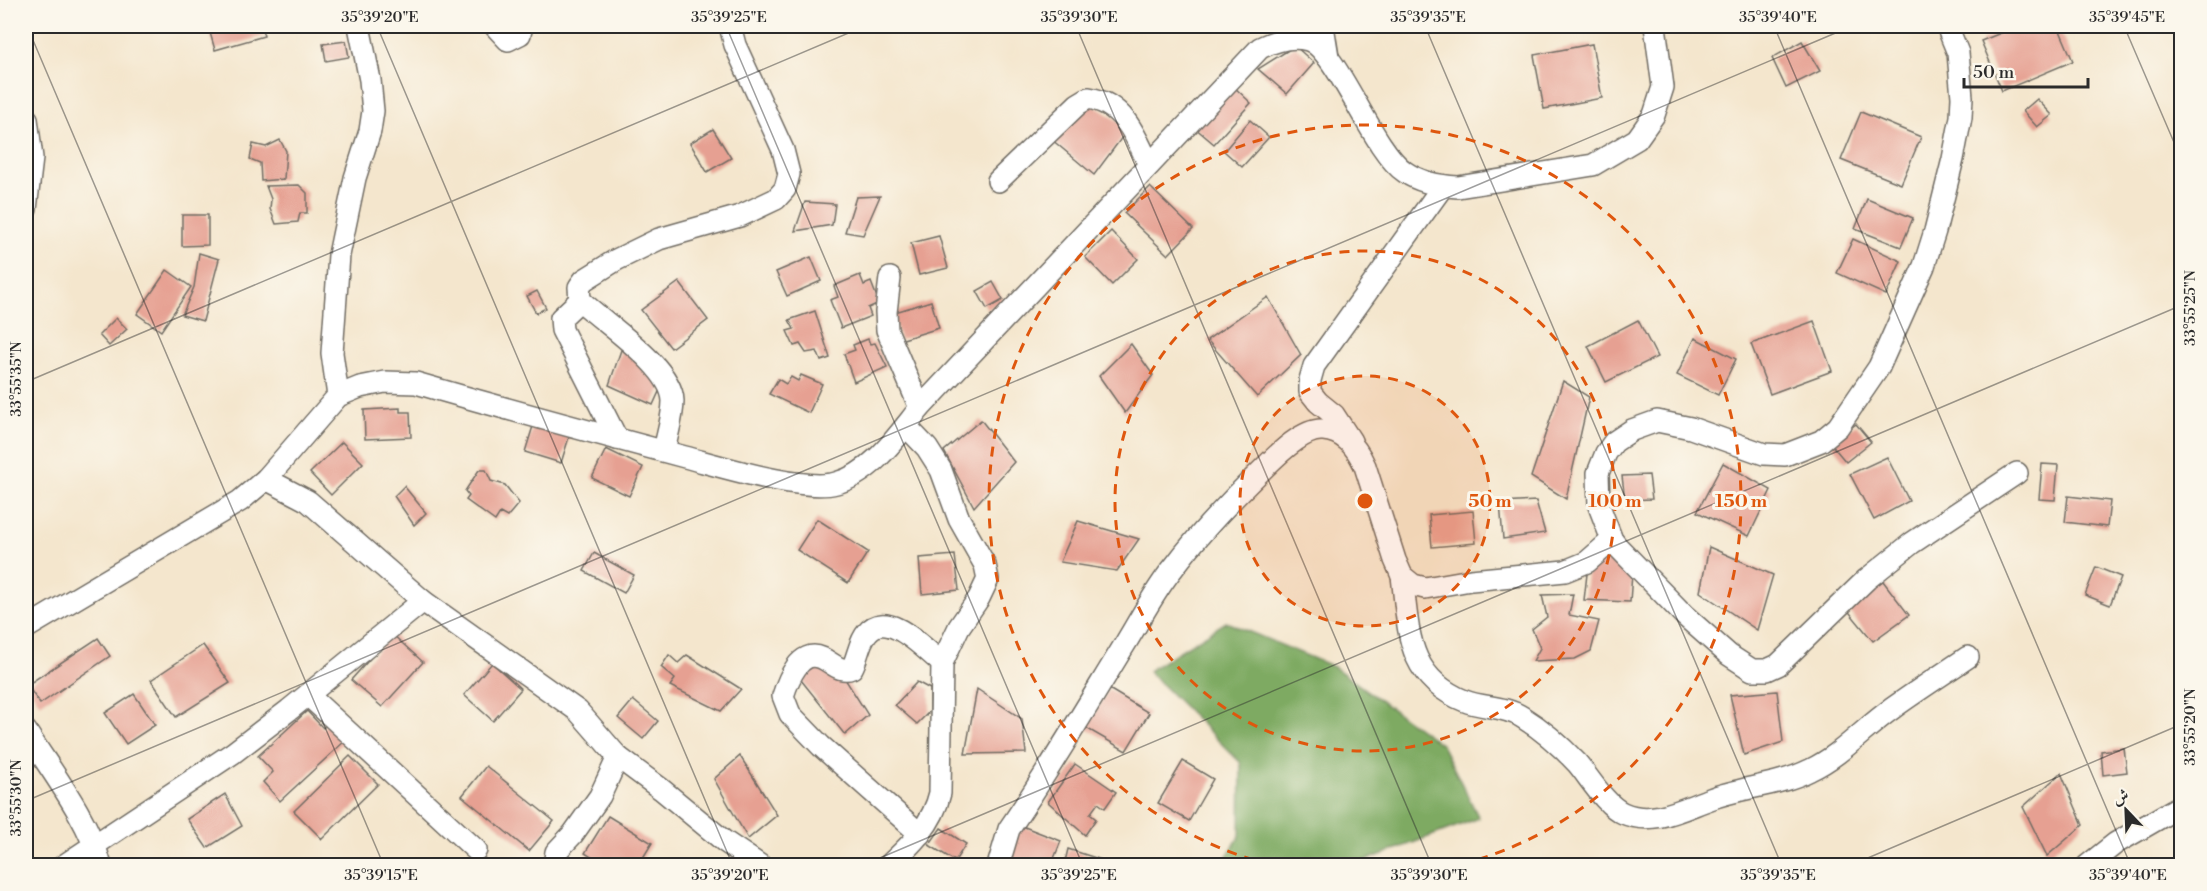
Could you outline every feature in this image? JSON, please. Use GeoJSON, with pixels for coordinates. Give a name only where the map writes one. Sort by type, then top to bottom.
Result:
{"type":"FeatureCollection","features":[{"type":"Feature","properties":{"kind":"street"},"geometry":{"type":"LineString","coordinates":[[338,396],[332,353],[339,255],[355,178],[370,131],[373,111],[370,80],[359,26]]}},
{"type":"Feature","properties":{"kind":"street"},"geometry":{"type":"LineString","coordinates":[[495,26],[508,40],[520,34],[522,26]]}},
{"type":"Feature","properties":{"kind":"street"},"geometry":{"type":"LineString","coordinates":[[664,451],[673,400],[670,388],[654,365],[626,338],[594,314],[580,300],[579,287],[584,280],[616,260],[659,239],[740,216],[777,199],[785,189],[789,174],[783,150],[735,45],[730,26]]}},
{"type":"Feature","properties":{"kind":"street"},"geometry":{"type":"LineString","coordinates":[[1323,26],[1328,57]]}},
{"type":"Feature","properties":{"kind":"street"},"geometry":{"type":"LineString","coordinates":[[26,628],[240,501],[266,479],[338,396],[360,387],[385,382],[416,383],[747,473],[807,484],[837,483],[852,477],[873,462],[920,408],[1260,48],[1273,41],[1294,38],[1310,40],[1328,57],[1384,149],[1403,171],[1423,182],[1458,187],[1593,165],[1637,139],[1654,115],[1663,87],[1655,26]]}},
{"type":"Feature","properties":{"kind":"street"},"geometry":{"type":"LineString","coordinates":[[1947,26],[1958,52],[1962,78],[1961,117],[1953,159],[1924,266],[1879,367],[1858,400],[1838,427],[1821,441],[1785,455],[1764,454],[1699,431],[1657,421],[1632,430],[1614,442],[1606,453],[1598,473],[1599,506],[1612,540],[1685,616],[1729,655],[1752,670],[1767,670],[1778,665],[1867,579],[1894,557],[2016,472]]}},
{"type":"Feature","properties":{"kind":"street"},"geometry":{"type":"LineString","coordinates":[[998,181],[1078,104],[1088,98],[1100,99],[1129,123],[1149,165]]}},
{"type":"Feature","properties":{"kind":"street"},"geometry":{"type":"LineString","coordinates":[[26,209],[32,158],[27,119]]}},
{"type":"Feature","properties":{"kind":"street"},"geometry":{"type":"LineString","coordinates":[[1443,186],[1314,366],[1310,380],[1310,392],[1317,402],[1334,415],[1365,466],[1388,541],[1402,576],[1409,633],[1425,675],[1465,701],[1517,714],[1546,732],[1611,804],[1622,813],[1654,818],[1668,816],[1710,799],[1762,787],[1808,772],[1828,761],[1893,708],[1968,657]]}},
{"type":"Feature","properties":{"kind":"street"},"geometry":{"type":"LineString","coordinates":[[890,278],[886,312],[887,330],[920,408]]}},
{"type":"Feature","properties":{"kind":"street"},"geometry":{"type":"LineString","coordinates":[[580,300],[561,318],[562,330],[617,439]]}},
{"type":"Feature","properties":{"kind":"street"},"geometry":{"type":"LineString","coordinates":[[888,866],[913,843],[937,806],[940,793],[942,663],[954,636],[979,598],[988,579],[985,565],[959,519],[941,470],[927,448],[906,426]]}},
{"type":"Feature","properties":{"kind":"street"},"geometry":{"type":"LineString","coordinates":[[998,866],[1009,830],[1172,568],[1212,520],[1269,463],[1306,434],[1321,429],[1336,433],[1353,444]]}},
{"type":"Feature","properties":{"kind":"street"},"geometry":{"type":"LineString","coordinates":[[266,479],[308,501],[423,601],[578,711],[618,757],[662,789],[724,842],[761,866]]}},
{"type":"Feature","properties":{"kind":"street"},"geometry":{"type":"LineString","coordinates":[[1402,576],[1413,585],[1425,588],[1471,580],[1565,571],[1587,562],[1612,540]]}},
{"type":"Feature","properties":{"kind":"street"},"geometry":{"type":"LineString","coordinates":[[63,866],[233,753],[423,601]]}},
{"type":"Feature","properties":{"kind":"street"},"geometry":{"type":"LineString","coordinates":[[920,834],[821,746],[790,714],[783,696],[792,674],[802,660],[812,656],[821,657],[840,669],[852,668],[866,634],[881,625],[895,626],[942,663]]}},
{"type":"Feature","properties":{"kind":"street"},"geometry":{"type":"LineString","coordinates":[[308,695],[476,850]]}},
{"type":"Feature","properties":{"kind":"street"},"geometry":{"type":"LineString","coordinates":[[26,730],[96,845],[101,866]]}},
{"type":"Feature","properties":{"kind":"street"},"geometry":{"type":"LineString","coordinates":[[554,866],[556,852],[573,834],[600,796],[618,757]]}},
{"type":"Feature","properties":{"kind":"street"},"geometry":{"type":"LineString","coordinates":[[2087,866],[2116,843],[2181,805]]}},
{"type":"Feature","properties":{"kind":"green space"},"geometry":{"type":"Polygon","coordinates":[[[1226,622],[1334,667],[1442,745],[1479,818],[1354,865],[1221,865],[1240,836],[1241,763],[1148,671],[1226,622]]]}},
{"type":"Feature","properties":{"kind":"building"},"geometry":{"type":"Polygon","coordinates":[[[221,26],[261,26],[264,36],[215,50],[209,29],[221,26]]]}},
{"type":"Feature","properties":{"kind":"building"},"geometry":{"type":"Polygon","coordinates":[[[2018,26],[2058,26],[2073,61],[2002,91],[1981,41],[2018,26]]]}},
{"type":"Feature","properties":{"kind":"building"},"geometry":{"type":"Polygon","coordinates":[[[346,41],[349,57],[326,61],[323,44],[346,41]]]}},
{"type":"Feature","properties":{"kind":"building"},"geometry":{"type":"Polygon","coordinates":[[[1802,41],[1820,71],[1786,88],[1772,58],[1802,41]]]}},
{"type":"Feature","properties":{"kind":"building"},"geometry":{"type":"Polygon","coordinates":[[[1592,44],[1602,98],[1544,109],[1534,55],[1592,44]]]}},
{"type":"Feature","properties":{"kind":"building"},"geometry":{"type":"Polygon","coordinates":[[[1295,46],[1314,63],[1287,94],[1258,69],[1295,46]]]}},
{"type":"Feature","properties":{"kind":"building"},"geometry":{"type":"Polygon","coordinates":[[[1232,85],[1251,103],[1214,144],[1194,127],[1232,85]]]}},
{"type":"Feature","properties":{"kind":"building"},"geometry":{"type":"Polygon","coordinates":[[[2037,99],[2052,115],[2037,127],[2023,111],[2037,99]]]}},
{"type":"Feature","properties":{"kind":"building"},"geometry":{"type":"Polygon","coordinates":[[[1087,101],[1129,128],[1094,175],[1051,139],[1087,101]]]}},
{"type":"Feature","properties":{"kind":"building"},"geometry":{"type":"Polygon","coordinates":[[[1861,112],[1921,137],[1901,184],[1841,160],[1861,112]]]}},
{"type":"Feature","properties":{"kind":"building"},"geometry":{"type":"Polygon","coordinates":[[[1250,120],[1269,137],[1242,167],[1224,151],[1250,120]]]}},
{"type":"Feature","properties":{"kind":"building"},"geometry":{"type":"Polygon","coordinates":[[[713,129],[731,158],[707,172],[690,143],[713,129]]]}},
{"type":"Feature","properties":{"kind":"building"},"geometry":{"type":"Polygon","coordinates":[[[280,140],[286,151],[284,179],[261,181],[260,163],[250,159],[253,144],[266,147],[280,140]]]}},
{"type":"Feature","properties":{"kind":"building"},"geometry":{"type":"Polygon","coordinates":[[[299,185],[307,193],[307,213],[300,213],[298,222],[276,224],[270,209],[271,199],[266,186],[299,185]]]}},
{"type":"Feature","properties":{"kind":"building"},"geometry":{"type":"Polygon","coordinates":[[[1150,187],[1193,229],[1168,255],[1124,213],[1150,187]]]}},
{"type":"Feature","properties":{"kind":"building"},"geometry":{"type":"Polygon","coordinates":[[[880,196],[863,235],[845,232],[856,197],[880,196]]]}},
{"type":"Feature","properties":{"kind":"building"},"geometry":{"type":"Polygon","coordinates":[[[1867,199],[1913,218],[1901,247],[1855,229],[1867,199]]]}},
{"type":"Feature","properties":{"kind":"building"},"geometry":{"type":"Polygon","coordinates":[[[805,202],[835,204],[832,225],[795,231],[805,202]]]}},
{"type":"Feature","properties":{"kind":"building"},"geometry":{"type":"Polygon","coordinates":[[[182,215],[208,215],[208,245],[182,246],[182,215]]]}},
{"type":"Feature","properties":{"kind":"building"},"geometry":{"type":"Polygon","coordinates":[[[1111,231],[1138,259],[1112,285],[1085,257],[1111,231]]]}},
{"type":"Feature","properties":{"kind":"building"},"geometry":{"type":"Polygon","coordinates":[[[939,236],[948,268],[919,275],[911,243],[939,236]]]}},
{"type":"Feature","properties":{"kind":"building"},"geometry":{"type":"Polygon","coordinates":[[[1853,239],[1901,261],[1886,295],[1837,273],[1853,239]]]}},
{"type":"Feature","properties":{"kind":"building"},"geometry":{"type":"Polygon","coordinates":[[[199,253],[219,259],[203,321],[182,315],[194,287],[199,253]]]}},
{"type":"Feature","properties":{"kind":"building"},"geometry":{"type":"Polygon","coordinates":[[[811,257],[821,281],[787,296],[776,272],[811,257]]]}},
{"type":"Feature","properties":{"kind":"building"},"geometry":{"type":"Polygon","coordinates":[[[167,270],[191,287],[161,331],[137,314],[167,270]]]}},
{"type":"Feature","properties":{"kind":"building"},"geometry":{"type":"Polygon","coordinates":[[[860,275],[864,285],[871,282],[879,303],[868,308],[871,316],[841,328],[830,300],[838,297],[834,286],[860,275]]]}},
{"type":"Feature","properties":{"kind":"building"},"geometry":{"type":"Polygon","coordinates":[[[679,282],[708,320],[671,348],[641,310],[679,282]]]}},
{"type":"Feature","properties":{"kind":"building"},"geometry":{"type":"Polygon","coordinates":[[[993,282],[1003,300],[987,309],[977,291],[993,282]]]}},
{"type":"Feature","properties":{"kind":"building"},"geometry":{"type":"Polygon","coordinates":[[[537,291],[546,308],[536,313],[527,296],[537,291]]]}},
{"type":"Feature","properties":{"kind":"building"},"geometry":{"type":"Polygon","coordinates":[[[1268,297],[1301,355],[1257,397],[1207,340],[1268,297]]]}},
{"type":"Feature","properties":{"kind":"building"},"geometry":{"type":"Polygon","coordinates":[[[931,301],[939,328],[900,340],[892,313],[931,301]]]}},
{"type":"Feature","properties":{"kind":"building"},"geometry":{"type":"Polygon","coordinates":[[[815,311],[830,358],[821,361],[817,351],[806,353],[800,344],[794,346],[787,331],[794,329],[789,320],[815,311]]]}},
{"type":"Feature","properties":{"kind":"building"},"geometry":{"type":"Polygon","coordinates":[[[116,318],[127,329],[109,346],[99,335],[116,318]]]}},
{"type":"Feature","properties":{"kind":"building"},"geometry":{"type":"Polygon","coordinates":[[[1638,320],[1657,357],[1606,382],[1588,346],[1638,320]]]}},
{"type":"Feature","properties":{"kind":"building"},"geometry":{"type":"Polygon","coordinates":[[[1814,321],[1832,371],[1770,394],[1751,344],[1814,321]]]}},
{"type":"Feature","properties":{"kind":"building"},"geometry":{"type":"Polygon","coordinates":[[[1695,338],[1736,359],[1718,395],[1677,375],[1695,338]]]}},
{"type":"Feature","properties":{"kind":"building"},"geometry":{"type":"Polygon","coordinates":[[[868,339],[870,344],[875,343],[887,367],[854,382],[844,354],[855,350],[853,345],[868,339]]]}},
{"type":"Feature","properties":{"kind":"building"},"geometry":{"type":"Polygon","coordinates":[[[1131,344],[1153,375],[1125,413],[1099,376],[1131,344]]]}},
{"type":"Feature","properties":{"kind":"building"},"geometry":{"type":"Polygon","coordinates":[[[621,350],[644,361],[662,385],[653,405],[609,385],[621,350]]]}},
{"type":"Feature","properties":{"kind":"building"},"geometry":{"type":"Polygon","coordinates":[[[801,375],[822,384],[809,413],[769,394],[778,379],[786,384],[791,377],[798,381],[801,375]]]}},
{"type":"Feature","properties":{"kind":"building"},"geometry":{"type":"Polygon","coordinates":[[[1563,381],[1589,397],[1566,499],[1531,477],[1563,381]]]}},
{"type":"Feature","properties":{"kind":"building"},"geometry":{"type":"Polygon","coordinates":[[[400,408],[400,412],[410,412],[411,437],[365,439],[364,410],[400,408]]]}},
{"type":"Feature","properties":{"kind":"building"},"geometry":{"type":"Polygon","coordinates":[[[981,420],[1014,462],[974,507],[944,451],[981,420]]]}},
{"type":"Feature","properties":{"kind":"building"},"geometry":{"type":"Polygon","coordinates":[[[534,423],[570,434],[561,463],[525,452],[534,423]]]}},
{"type":"Feature","properties":{"kind":"building"},"geometry":{"type":"Polygon","coordinates":[[[1856,424],[1871,442],[1846,462],[1831,444],[1856,424]]]}},
{"type":"Feature","properties":{"kind":"building"},"geometry":{"type":"Polygon","coordinates":[[[342,442],[363,463],[331,495],[310,473],[342,442]]]}},
{"type":"Feature","properties":{"kind":"building"},"geometry":{"type":"Polygon","coordinates":[[[606,449],[643,467],[629,496],[592,478],[606,449]]]}},
{"type":"Feature","properties":{"kind":"building"},"geometry":{"type":"Polygon","coordinates":[[[1887,457],[1909,501],[1874,520],[1850,474],[1887,457]]]}},
{"type":"Feature","properties":{"kind":"building"},"geometry":{"type":"Polygon","coordinates":[[[1723,463],[1771,490],[1749,536],[1697,512],[1723,463]]]}},
{"type":"Feature","properties":{"kind":"building"},"geometry":{"type":"Polygon","coordinates":[[[2042,464],[2058,465],[2055,500],[2039,499],[2042,464]]]}},
{"type":"Feature","properties":{"kind":"building"},"geometry":{"type":"Polygon","coordinates":[[[2182,465],[2182,479],[2175,475],[2182,465]]]}},
{"type":"Feature","properties":{"kind":"building"},"geometry":{"type":"Polygon","coordinates":[[[479,470],[486,470],[491,481],[505,485],[519,503],[507,517],[500,513],[495,521],[466,500],[469,496],[465,491],[479,470]]]}},
{"type":"Feature","properties":{"kind":"building"},"geometry":{"type":"Polygon","coordinates":[[[1649,475],[1652,499],[1625,500],[1622,476],[1649,475]]]}},
{"type":"Feature","properties":{"kind":"building"},"geometry":{"type":"Polygon","coordinates":[[[404,486],[426,513],[414,525],[394,496],[404,486]]]}},
{"type":"Feature","properties":{"kind":"building"},"geometry":{"type":"Polygon","coordinates":[[[2068,496],[2110,501],[2107,527],[2065,522],[2068,496]]]}},
{"type":"Feature","properties":{"kind":"building"},"geometry":{"type":"Polygon","coordinates":[[[1536,501],[1545,533],[1503,539],[1500,503],[1536,501]]]}},
{"type":"Feature","properties":{"kind":"building"},"geometry":{"type":"Polygon","coordinates":[[[1473,511],[1476,543],[1432,547],[1429,515],[1473,511]]]}},
{"type":"Feature","properties":{"kind":"building"},"geometry":{"type":"Polygon","coordinates":[[[817,519],[868,552],[848,583],[797,550],[817,519]]]}},
{"type":"Feature","properties":{"kind":"building"},"geometry":{"type":"Polygon","coordinates":[[[1078,521],[1139,539],[1117,571],[1060,562],[1078,521]]]}},
{"type":"Feature","properties":{"kind":"building"},"geometry":{"type":"Polygon","coordinates":[[[1709,547],[1773,575],[1757,630],[1700,592],[1709,547]]]}},
{"type":"Feature","properties":{"kind":"building"},"geometry":{"type":"Polygon","coordinates":[[[1610,551],[1632,573],[1630,602],[1584,600],[1587,574],[1610,551]]]}},
{"type":"Feature","properties":{"kind":"building"},"geometry":{"type":"Polygon","coordinates":[[[594,553],[634,575],[624,593],[584,571],[594,553]]]}},
{"type":"Feature","properties":{"kind":"building"},"geometry":{"type":"Polygon","coordinates":[[[955,555],[959,590],[922,594],[919,558],[955,555]]]}},
{"type":"Feature","properties":{"kind":"building"},"geometry":{"type":"Polygon","coordinates":[[[2096,567],[2121,577],[2110,605],[2085,595],[2096,567]]]}},
{"type":"Feature","properties":{"kind":"building"},"geometry":{"type":"Polygon","coordinates":[[[1883,581],[1909,615],[1873,641],[1845,607],[1883,581]]]}},
{"type":"Feature","properties":{"kind":"building"},"geometry":{"type":"Polygon","coordinates":[[[1573,594],[1569,615],[1599,621],[1591,651],[1575,659],[1533,661],[1540,648],[1532,629],[1547,617],[1542,595],[1573,594]]]}},
{"type":"Feature","properties":{"kind":"building"},"geometry":{"type":"Polygon","coordinates":[[[392,634],[423,662],[382,707],[351,680],[392,634]]]}},
{"type":"Feature","properties":{"kind":"building"},"geometry":{"type":"Polygon","coordinates":[[[98,638],[110,656],[40,704],[27,685],[98,638]]]}},
{"type":"Feature","properties":{"kind":"building"},"geometry":{"type":"Polygon","coordinates":[[[203,645],[230,683],[176,717],[151,680],[203,645]]]}},
{"type":"Feature","properties":{"kind":"building"},"geometry":{"type":"Polygon","coordinates":[[[669,655],[678,663],[687,655],[741,689],[721,711],[670,686],[675,679],[661,667],[669,655]]]}},
{"type":"Feature","properties":{"kind":"building"},"geometry":{"type":"Polygon","coordinates":[[[811,656],[842,674],[868,715],[845,735],[797,675],[811,656]]]}},
{"type":"Feature","properties":{"kind":"building"},"geometry":{"type":"Polygon","coordinates":[[[492,663],[521,689],[493,721],[464,695],[492,663]]]}},
{"type":"Feature","properties":{"kind":"building"},"geometry":{"type":"Polygon","coordinates":[[[917,682],[930,689],[930,711],[917,724],[895,705],[917,682]]]}},
{"type":"Feature","properties":{"kind":"building"},"geometry":{"type":"Polygon","coordinates":[[[977,689],[1022,719],[1026,753],[965,754],[977,689]]]}},
{"type":"Feature","properties":{"kind":"building"},"geometry":{"type":"Polygon","coordinates":[[[1109,689],[1149,713],[1126,751],[1086,728],[1109,689]]]}},
{"type":"Feature","properties":{"kind":"building"},"geometry":{"type":"Polygon","coordinates":[[[1777,691],[1783,742],[1744,755],[1730,695],[1777,691]]]}},
{"type":"Feature","properties":{"kind":"building"},"geometry":{"type":"Polygon","coordinates":[[[134,694],[155,725],[126,744],[105,713],[134,694]]]}},
{"type":"Feature","properties":{"kind":"building"},"geometry":{"type":"Polygon","coordinates":[[[633,700],[658,721],[643,739],[618,718],[633,700]]]}},
{"type":"Feature","properties":{"kind":"building"},"geometry":{"type":"Polygon","coordinates":[[[307,711],[323,728],[330,721],[347,739],[280,801],[263,782],[273,772],[258,756],[307,711]]]}},
{"type":"Feature","properties":{"kind":"building"},"geometry":{"type":"Polygon","coordinates":[[[2124,748],[2127,772],[2103,775],[2101,751],[2124,748]]]}},
{"type":"Feature","properties":{"kind":"building"},"geometry":{"type":"Polygon","coordinates":[[[350,756],[378,784],[322,839],[294,811],[350,756]]]}},
{"type":"Feature","properties":{"kind":"building"},"geometry":{"type":"Polygon","coordinates":[[[740,756],[777,815],[748,839],[714,779],[740,756]]]}},
{"type":"Feature","properties":{"kind":"building"},"geometry":{"type":"Polygon","coordinates":[[[1183,761],[1213,779],[1189,821],[1158,803],[1183,761]]]}},
{"type":"Feature","properties":{"kind":"building"},"geometry":{"type":"Polygon","coordinates":[[[1075,764],[1116,792],[1105,808],[1098,803],[1090,814],[1096,819],[1085,835],[1048,802],[1075,764]]]}},
{"type":"Feature","properties":{"kind":"building"},"geometry":{"type":"Polygon","coordinates":[[[486,766],[554,821],[529,851],[462,796],[486,766]]]}},
{"type":"Feature","properties":{"kind":"building"},"geometry":{"type":"Polygon","coordinates":[[[2061,773],[2083,825],[2047,856],[2023,807],[2061,773]]]}},
{"type":"Feature","properties":{"kind":"building"},"geometry":{"type":"Polygon","coordinates":[[[225,794],[242,826],[207,848],[187,819],[225,794]]]}},
{"type":"Feature","properties":{"kind":"building"},"geometry":{"type":"Polygon","coordinates":[[[608,816],[652,843],[638,866],[605,866],[585,853],[608,816]]]}},
{"type":"Feature","properties":{"kind":"building"},"geometry":{"type":"Polygon","coordinates":[[[1022,826],[1061,841],[1051,866],[1003,866],[1022,826]]]}},
{"type":"Feature","properties":{"kind":"building"},"geometry":{"type":"Polygon","coordinates":[[[941,828],[966,844],[955,861],[929,845],[941,828]]]}},
{"type":"Feature","properties":{"kind":"building"},"geometry":{"type":"Polygon","coordinates":[[[1068,849],[1108,862],[1106,866],[1064,866],[1068,849]]]}}]}
